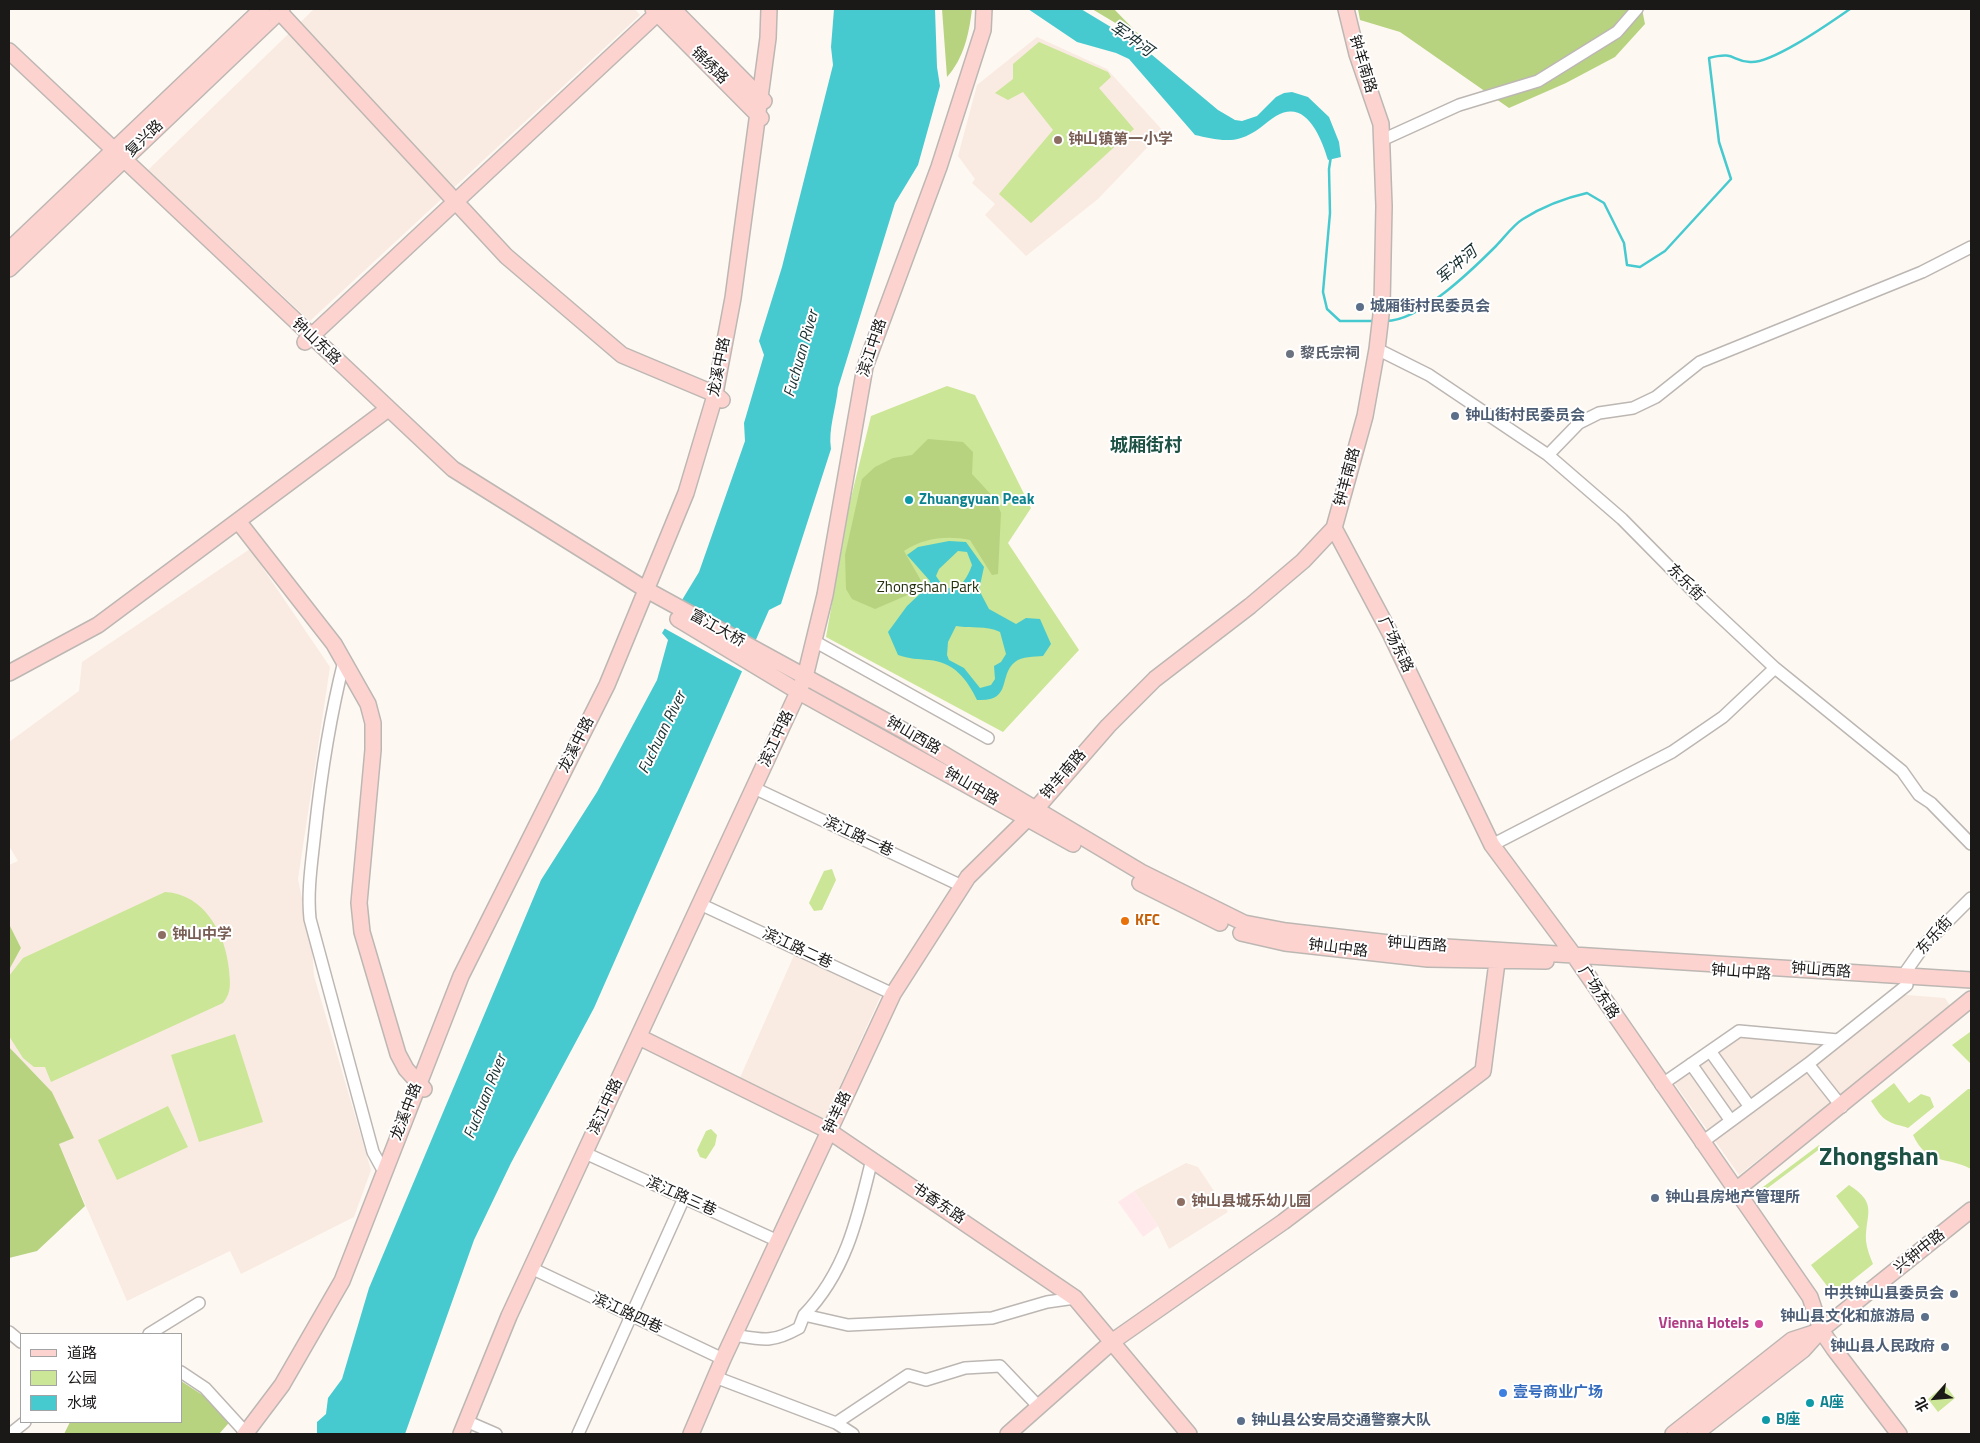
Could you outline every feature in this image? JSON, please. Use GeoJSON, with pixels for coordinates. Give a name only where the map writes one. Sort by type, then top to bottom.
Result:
{"type":"FeatureCollection","features":[{"type":"Feature","properties":{"kind":"main road","name":"复兴路"},"geometry":{"type":"LineString","coordinates":[[9,269],[115,157],[262,9]]}},
{"type":"Feature","properties":{"kind":"main road","name":"复兴路"},"geometry":{"type":"LineString","coordinates":[[9,250],[280,9]]}},
{"type":"Feature","properties":{"kind":"main road"},"geometry":{"type":"LineString","coordinates":[[280,9],[506,256],[622,355],[719,397]]}},
{"type":"Feature","properties":{"kind":"main road","name":"锦绣路"},"geometry":{"type":"LineString","coordinates":[[673,9],[762,109]]}},
{"type":"Feature","properties":{"kind":"main road","name":"龙溪中路"},"geometry":{"type":"LineString","coordinates":[[249,1434],[289,1390],[350,1285],[461,976],[607,685],[694,496],[742,300],[762,109],[769,9]]}},
{"type":"Feature","properties":{"kind":"main road","name":"龙溪中路"},"geometry":{"type":"LineString","coordinates":[[762,109],[777,39],[778,9]]}},
{"type":"Feature","properties":{"kind":"main road","name":"滨江中路"},"geometry":{"type":"LineString","coordinates":[[464,1428],[531,1268],[805,678],[838,524],[864,367],[939,167],[983,30],[984,9]]}},
{"type":"Feature","properties":{"kind":"main road","name":"钟羊南路"},"geometry":{"type":"LineString","coordinates":[[1031,814],[1108,726],[1155,679],[1250,606],[1303,561],[1334,528],[1365,416],[1378,349],[1378,331],[1382,306],[1384,206],[1381,124],[1357,54],[1346,9]]}},
{"type":"Feature","properties":{"kind":"main road","name":"锦绣路"},"geometry":{"type":"LineString","coordinates":[[658,10],[762,109]]}},
{"type":"Feature","properties":{"kind":"main road"},"geometry":{"type":"LineString","coordinates":[[308,340],[658,10]]}},
{"type":"Feature","properties":{"kind":"main road","name":"钟山东路"},"geometry":{"type":"LineString","coordinates":[[9,51],[115,157],[308,340],[386,411],[450,474],[647,595]]}},
{"type":"Feature","properties":{"kind":"main road","name":"钟山东路"},"geometry":{"type":"LineString","coordinates":[[9,62],[115,157]]}},
{"type":"Feature","properties":{"kind":"main road"},"geometry":{"type":"LineString","coordinates":[[9,673],[98,625],[386,411]]}},
{"type":"Feature","properties":{"kind":"main road"},"geometry":{"type":"LineString","coordinates":[[238,521],[334,644],[368,704],[373,723],[373,750],[360,874],[359,903],[362,932],[398,1054],[406,1069],[422,1088]]}},
{"type":"Feature","properties":{"kind":"main road","name":"广场东路"},"geometry":{"type":"LineString","coordinates":[[1334,528],[1390,633],[1492,845],[1575,958],[1810,1297],[1822,1330],[1900,1434]]}},
{"type":"Feature","properties":{"kind":"main road","name":"富江大桥"},"geometry":{"type":"LineString","coordinates":[[647,595],[775,670]]}},
{"type":"Feature","properties":{"kind":"main road","name":"钟山西路"},"geometry":{"type":"LineString","coordinates":[[775,670],[805,678],[908,733],[1031,814],[1244,924],[1286,932],[1398,944],[1575,958]]}},
{"type":"Feature","properties":{"kind":"main road","name":"钟山中路"},"geometry":{"type":"LineString","coordinates":[[775,670],[799,692],[1031,814],[1168,898],[1243,934],[1285,942],[1428,959],[1497,962],[1575,958],[1905,981],[1971,989]]}},
{"type":"Feature","properties":{"kind":"main road","name":"钟羊路"},"geometry":{"type":"LineString","coordinates":[[691,1434],[734,1335],[893,994],[968,878],[1031,814]]}},
{"type":"Feature","properties":{"kind":"main road"},"geometry":{"type":"LineString","coordinates":[[1008,1434],[1113,1341],[1283,1222],[1483,1071],[1497,962]]}},
{"type":"Feature","properties":{"kind":"main road"},"geometry":{"type":"LineString","coordinates":[[1905,981],[1971,980]]}},
{"type":"Feature","properties":{"kind":"main road"},"geometry":{"type":"LineString","coordinates":[[1735,1191],[1842,1107],[1971,999]]}},
{"type":"Feature","properties":{"kind":"main road","name":"书香东路"},"geometry":{"type":"LineString","coordinates":[[639,1037],[829,1131],[1076,1298],[1189,1434]]}},
{"type":"Feature","properties":{"kind":"main road","name":"龙溪中路"},"geometry":{"type":"LineString","coordinates":[[249,1434],[282,1385],[342,1281],[384,1172],[422,1088]]}},
{"type":"Feature","properties":{"kind":"main road","name":"兴钟中路"},"geometry":{"type":"LineString","coordinates":[[1695,1434],[1803,1350],[1822,1330],[1971,1210]]}},
{"type":"Feature","properties":{"kind":"main road","name":"兴钟中路"},"geometry":{"type":"LineString","coordinates":[[1673,1434],[1792,1340],[1822,1330]]}},
{"type":"Feature","properties":{"kind":"street"},"geometry":{"type":"LineString","coordinates":[[1382,140],[1459,105],[1538,80],[1617,32],[1638,9]]}},
{"type":"Feature","properties":{"kind":"street"},"geometry":{"type":"LineString","coordinates":[[1548,455],[1580,423],[1599,413],[1633,408],[1656,397],[1700,362],[1922,272],[1971,247]]}},
{"type":"Feature","properties":{"kind":"street","name":"东乐街"},"geometry":{"type":"LineString","coordinates":[[1378,349],[1429,375],[1548,455],[1622,520],[1698,596],[1775,668],[1902,771],[1920,795],[1932,802],[1971,844]]}},
{"type":"Feature","properties":{"kind":"street"},"geometry":{"type":"LineString","coordinates":[[814,641],[988,738]]}},
{"type":"Feature","properties":{"kind":"street"},"geometry":{"type":"LineString","coordinates":[[344,661],[334,698],[318,806],[308,897],[310,919],[372,1152],[384,1172]]}},
{"type":"Feature","properties":{"kind":"street"},"geometry":{"type":"LineString","coordinates":[[1492,845],[1672,752],[1723,717],[1775,668]]}},
{"type":"Feature","properties":{"kind":"street","name":"滨江路一巷"},"geometry":{"type":"LineString","coordinates":[[754,788],[962,886]]}},
{"type":"Feature","properties":{"kind":"street","name":"东乐街"},"geometry":{"type":"LineString","coordinates":[[1702,1143],[1808,1064],[1905,981],[1926,943],[1971,898]]}},
{"type":"Feature","properties":{"kind":"street","name":"滨江路二巷"},"geometry":{"type":"LineString","coordinates":[[700,904],[893,994]]}},
{"type":"Feature","properties":{"kind":"street"},"geometry":{"type":"LineString","coordinates":[[1662,1085],[1739,1031],[1838,1040]]}},
{"type":"Feature","properties":{"kind":"street"},"geometry":{"type":"LineString","coordinates":[[1710,1052],[1750,1107]]}},
{"type":"Feature","properties":{"kind":"street"},"geometry":{"type":"LineString","coordinates":[[1691,1064],[1731,1121]]}},
{"type":"Feature","properties":{"kind":"street"},"geometry":{"type":"LineString","coordinates":[[1808,1064],[1842,1107]]}},
{"type":"Feature","properties":{"kind":"street","name":"滨江路三巷"},"geometry":{"type":"LineString","coordinates":[[585,1153],[778,1240]]}},
{"type":"Feature","properties":{"kind":"street"},"geometry":{"type":"LineString","coordinates":[[734,1335],[767,1340],[782,1338],[800,1328],[804,1316],[821,1298],[845,1256],[859,1218],[872,1159]]}},
{"type":"Feature","properties":{"kind":"street"},"geometry":{"type":"LineString","coordinates":[[578,1434],[684,1198]]}},
{"type":"Feature","properties":{"kind":"street","name":"滨江路四巷"},"geometry":{"type":"LineString","coordinates":[[531,1268],[723,1359]]}},
{"type":"Feature","properties":{"kind":"street"},"geometry":{"type":"LineString","coordinates":[[804,1316],[848,1325],[992,1318],[1046,1302],[1076,1298]]}},
{"type":"Feature","properties":{"kind":"street"},"geometry":{"type":"LineString","coordinates":[[151,1333],[199,1303]]}},
{"type":"Feature","properties":{"kind":"street"},"geometry":{"type":"LineString","coordinates":[[9,1332],[20,1341]]}},
{"type":"Feature","properties":{"kind":"street"},"geometry":{"type":"LineString","coordinates":[[836,1423],[908,1375],[926,1380],[965,1368],[1000,1366],[1039,1407]]}},
{"type":"Feature","properties":{"kind":"street"},"geometry":{"type":"LineString","coordinates":[[182,1373],[205,1388],[249,1434]]}},
{"type":"Feature","properties":{"kind":"street"},"geometry":{"type":"LineString","coordinates":[[715,1377],[836,1423],[853,1434]]}},
{"type":"Feature","properties":{"kind":"street"},"geometry":{"type":"LineString","coordinates":[[10,1434],[24,1423]]}},
{"type":"Feature","properties":{"kind":"street"},"geometry":{"type":"LineString","coordinates":[[464,1428],[496,1434]]}},
{"type":"Feature","properties":{"kind":"shaded area"},"geometry":{"type":"Polygon","coordinates":[[[314,9],[635,9],[640,15],[310,321],[148,170],[314,9]]]}},
{"type":"Feature","properties":{"kind":"shaded area","name":"钟山镇第一小学"},"geometry":{"type":"Polygon","coordinates":[[[1037,37],[1107,69],[1163,131],[1098,199],[1026,256],[985,215],[995,204],[972,183],[975,179],[958,156],[977,85],[1037,37]]]}},
{"type":"Feature","properties":{"kind":"shaded area","name":"钟山中学"},"geometry":{"type":"Polygon","coordinates":[[[250,549],[330,667],[298,879],[312,947],[314,976],[371,1170],[354,1217],[241,1274],[230,1251],[127,1301],[59,1144],[73,1138],[52,1092],[9,1047],[9,970],[21,948],[9,924],[9,865],[18,861],[9,846],[9,742],[79,691],[82,662],[250,549]]]}},
{"type":"Feature","properties":{"kind":"shaded area"},"geometry":{"type":"Polygon","coordinates":[[[795,953],[882,993],[823,1124],[739,1080],[795,953]]]}},
{"type":"Feature","properties":{"kind":"shaded area"},"geometry":{"type":"Polygon","coordinates":[[[1895,994],[1945,998],[1951,1007],[1739,1175],[1670,1077],[1738,1028],[1837,1038],[1895,994]]]}},
{"type":"Feature","properties":{"kind":"shaded area","name":"钟山县城乐幼儿园"},"geometry":{"type":"Polygon","coordinates":[[[1186,1163],[1198,1167],[1228,1212],[1169,1249],[1158,1226],[1134,1191],[1186,1163]]]}},
{"type":"Feature","properties":{"kind":"shaded area"},"geometry":{"type":"Polygon","coordinates":[[[1134,1191],[1158,1226],[1143,1237],[1118,1202],[1134,1191]]]}},
{"type":"Feature","properties":{"kind":"green space"},"geometry":{"type":"Polygon","coordinates":[[[942,9],[972,9],[962,54],[947,77],[942,9]]]}},
{"type":"Feature","properties":{"kind":"green space"},"geometry":{"type":"Polygon","coordinates":[[[1092,9],[1114,9],[1144,40],[1092,9]]]}},
{"type":"Feature","properties":{"kind":"green space"},"geometry":{"type":"Polygon","coordinates":[[[1358,9],[1642,9],[1645,24],[1615,57],[1566,83],[1509,108],[1400,32],[1360,20],[1358,9]]]}},
{"type":"Feature","properties":{"kind":"green space"},"geometry":{"type":"Polygon","coordinates":[[[1039,42],[1108,72],[1111,77],[1099,88],[1134,129],[1031,223],[999,194],[1053,130],[1023,92],[1008,100],[995,93],[1013,79],[1013,64],[1039,42]]]}},
{"type":"Feature","properties":{"kind":"green space","name":"Zhongshan Park"},"geometry":{"type":"Polygon","coordinates":[[[947,386],[975,395],[1031,508],[1008,543],[1079,650],[1003,732],[826,637],[850,502],[871,416],[947,386]]]}},
{"type":"Feature","properties":{"kind":"green space"},"geometry":{"type":"Polygon","coordinates":[[[928,439],[963,442],[973,452],[972,474],[996,500],[1001,513],[998,574],[992,575],[970,540],[944,538],[927,540],[904,551],[923,584],[917,591],[875,609],[852,599],[846,589],[845,555],[862,479],[875,467],[893,458],[912,455],[928,439]]]}},
{"type":"Feature","properties":{"kind":"green space"},"geometry":{"type":"Polygon","coordinates":[[[832,869],[836,880],[822,910],[814,911],[809,903],[824,871],[832,869]]]}},
{"type":"Feature","properties":{"kind":"green space"},"geometry":{"type":"Polygon","coordinates":[[[165,892],[179,894],[191,900],[202,908],[218,930],[227,957],[229,970],[230,987],[226,999],[223,1003],[51,1082],[45,1067],[34,1067],[23,1058],[9,1036],[9,976],[23,958],[165,892]]]}},
{"type":"Feature","properties":{"kind":"green space"},"geometry":{"type":"Polygon","coordinates":[[[9,924],[21,948],[9,970],[9,924]]]}},
{"type":"Feature","properties":{"kind":"green space"},"geometry":{"type":"Polygon","coordinates":[[[1971,1032],[1971,1064],[1952,1045],[1971,1032]]]}},
{"type":"Feature","properties":{"kind":"green space"},"geometry":{"type":"Polygon","coordinates":[[[235,1034],[263,1122],[199,1142],[171,1055],[235,1034]]]}},
{"type":"Feature","properties":{"kind":"green space"},"geometry":{"type":"Polygon","coordinates":[[[9,1047],[52,1092],[74,1138],[59,1144],[85,1206],[37,1251],[9,1258],[9,1047]]]}},
{"type":"Feature","properties":{"kind":"green space"},"geometry":{"type":"Polygon","coordinates":[[[1894,1083],[1909,1103],[1921,1094],[1930,1097],[1934,1107],[1908,1128],[1885,1119],[1871,1101],[1894,1083]]]}},
{"type":"Feature","properties":{"kind":"green space"},"geometry":{"type":"Polygon","coordinates":[[[1968,1089],[1971,1089],[1971,1169],[1931,1156],[1919,1145],[1913,1135],[1968,1089]]]}},
{"type":"Feature","properties":{"kind":"green space"},"geometry":{"type":"Polygon","coordinates":[[[168,1106],[188,1147],[117,1180],[98,1140],[168,1106]]]}},
{"type":"Feature","properties":{"kind":"green space"},"geometry":{"type":"Polygon","coordinates":[[[711,1129],[717,1135],[715,1145],[706,1159],[700,1157],[697,1150],[706,1131],[711,1129]]]}},
{"type":"Feature","properties":{"kind":"green space"},"geometry":{"type":"Polygon","coordinates":[[[1819,1145],[1821,1148],[1757,1196],[1755,1193],[1819,1145]]]}},
{"type":"Feature","properties":{"kind":"green space"},"geometry":{"type":"Polygon","coordinates":[[[1849,1185],[1864,1198],[1867,1204],[1866,1241],[1873,1264],[1834,1295],[1811,1265],[1859,1227],[1836,1196],[1849,1185]]]}},
{"type":"Feature","properties":{"kind":"green space"},"geometry":{"type":"Polygon","coordinates":[[[182,1382],[235,1416],[219,1434],[64,1434],[70,1423],[182,1423],[182,1382]]]}},
{"type":"Feature","properties":{"kind":"green space"},"geometry":{"type":"Polygon","coordinates":[[[1945,1385],[1955,1398],[1938,1412],[1928,1399],[1945,1385]]]}},
{"type":"Feature","properties":{"kind":"water","name":"Fuchuan River"},"geometry":{"type":"Polygon","coordinates":[[[834,9],[935,9],[937,67],[940,86],[918,165],[895,203],[838,388],[831,426],[831,449],[781,604],[769,610],[594,1008],[511,1163],[474,1240],[405,1434],[317,1434],[317,1422],[326,1414],[328,1398],[342,1379],[369,1288],[541,880],[597,792],[657,680],[668,640],[662,633],[699,572],[745,441],[744,423],[764,355],[759,341],[782,267],[833,65],[831,47],[834,9]]]}},
{"type":"Feature","properties":{"kind":"water"},"geometry":{"type":"Polygon","coordinates":[[[1028,9],[1081,9],[1139,44],[1218,110],[1235,120],[1242,121],[1257,116],[1276,97],[1284,93],[1292,92],[1308,97],[1329,117],[1339,142],[1341,157],[1328,160],[1321,141],[1311,123],[1304,116],[1296,112],[1287,112],[1276,116],[1251,134],[1235,139],[1218,140],[1195,135],[1129,59],[1116,53],[1077,42],[1028,9]]]}},
{"type":"Feature","properties":{"kind":"water"},"geometry":{"type":"Polygon","coordinates":[[[949,541],[966,542],[984,567],[979,590],[989,609],[1016,624],[1026,618],[1040,619],[1051,644],[1043,656],[1025,658],[1015,662],[1010,667],[1003,687],[996,697],[977,700],[969,685],[959,673],[946,664],[898,655],[888,632],[907,606],[923,591],[930,581],[907,555],[918,547],[949,541]],[[958,551],[939,569],[936,576],[947,587],[957,587],[961,584],[966,579],[972,565],[967,552],[958,551]],[[956,626],[948,642],[947,655],[949,660],[964,668],[980,688],[991,685],[995,679],[994,666],[1001,662],[1006,654],[1000,632],[984,628],[956,626]]]}},
{"type":"Feature","properties":{"kind":"pier"},"geometry":{"type":"Polygon","coordinates":[[[680,599],[758,642],[745,673],[662,627],[680,599]]]}},
{"type":"Feature","properties":{"kind":"waterway","name":"军冲河"},"geometry":{"type":"LineString","coordinates":[[1386,321],[1400,319],[1429,304],[1460,280],[1523,219],[1562,200],[1579,195],[1587,193],[1604,203],[1624,243],[1627,265],[1640,267],[1665,251],[1731,179],[1719,142],[1709,58],[1729,56],[1750,62],[1760,61],[1786,50],[1850,9]]}},
{"type":"Feature","properties":{"kind":"waterway","name":"军冲河"},"geometry":{"type":"LineString","coordinates":[[1331,156],[1329,169],[1330,213],[1323,292],[1327,309],[1340,321],[1375,321]]}},
{"type":"Feature","properties":{"kind":"place","name":"钟山镇第一小学"},"geometry":{"type":"Point","coordinates":[1058,140]}},
{"type":"Feature","properties":{"kind":"place","name":"城厢街村民委员会"},"geometry":{"type":"Point","coordinates":[1360,307]}},
{"type":"Feature","properties":{"kind":"place","name":"黎氏宗祠"},"geometry":{"type":"Point","coordinates":[1290,354]}},
{"type":"Feature","properties":{"kind":"place","name":"钟山街村民委员会"},"geometry":{"type":"Point","coordinates":[1455,416]}},
{"type":"Feature","properties":{"kind":"place","name":"Zhuangyuan Peak"},"geometry":{"type":"Point","coordinates":[909,500]}},
{"type":"Feature","properties":{"kind":"place","name":"KFC"},"geometry":{"type":"Point","coordinates":[1125,921]}},
{"type":"Feature","properties":{"kind":"place","name":"钟山中学"},"geometry":{"type":"Point","coordinates":[162,935]}},
{"type":"Feature","properties":{"kind":"place","name":"钟山县房地产管理所"},"geometry":{"type":"Point","coordinates":[1655,1198]}},
{"type":"Feature","properties":{"kind":"place","name":"钟山县城乐幼儿园"},"geometry":{"type":"Point","coordinates":[1181,1202]}},
{"type":"Feature","properties":{"kind":"place","name":"中共钟山县委员会"},"geometry":{"type":"Point","coordinates":[1954,1294]}},
{"type":"Feature","properties":{"kind":"place","name":"钟山县文化和旅游局"},"geometry":{"type":"Point","coordinates":[1925,1317]}},
{"type":"Feature","properties":{"kind":"place","name":"Vienna Hotels"},"geometry":{"type":"Point","coordinates":[1759,1324]}},
{"type":"Feature","properties":{"kind":"place","name":"钟山县人民政府"},"geometry":{"type":"Point","coordinates":[1945,1347]}},
{"type":"Feature","properties":{"kind":"place","name":"壹号商业广场"},"geometry":{"type":"Point","coordinates":[1503,1393]}},
{"type":"Feature","properties":{"kind":"place","name":"A座"},"geometry":{"type":"Point","coordinates":[1810,1403]}},
{"type":"Feature","properties":{"kind":"place","name":"B座"},"geometry":{"type":"Point","coordinates":[1766,1420]}},
{"type":"Feature","properties":{"kind":"place","name":"钟山县公安局交通警察大队"},"geometry":{"type":"Point","coordinates":[1241,1421]}},
{"type":"Feature","properties":{"kind":"district","name":"城厢街村"},"geometry":{"type":"Point","coordinates":[1146,447]}},
{"type":"Feature","properties":{"kind":"district","name":"Zhongshan"},"geometry":{"type":"Point","coordinates":[1879,1159]}}]}
